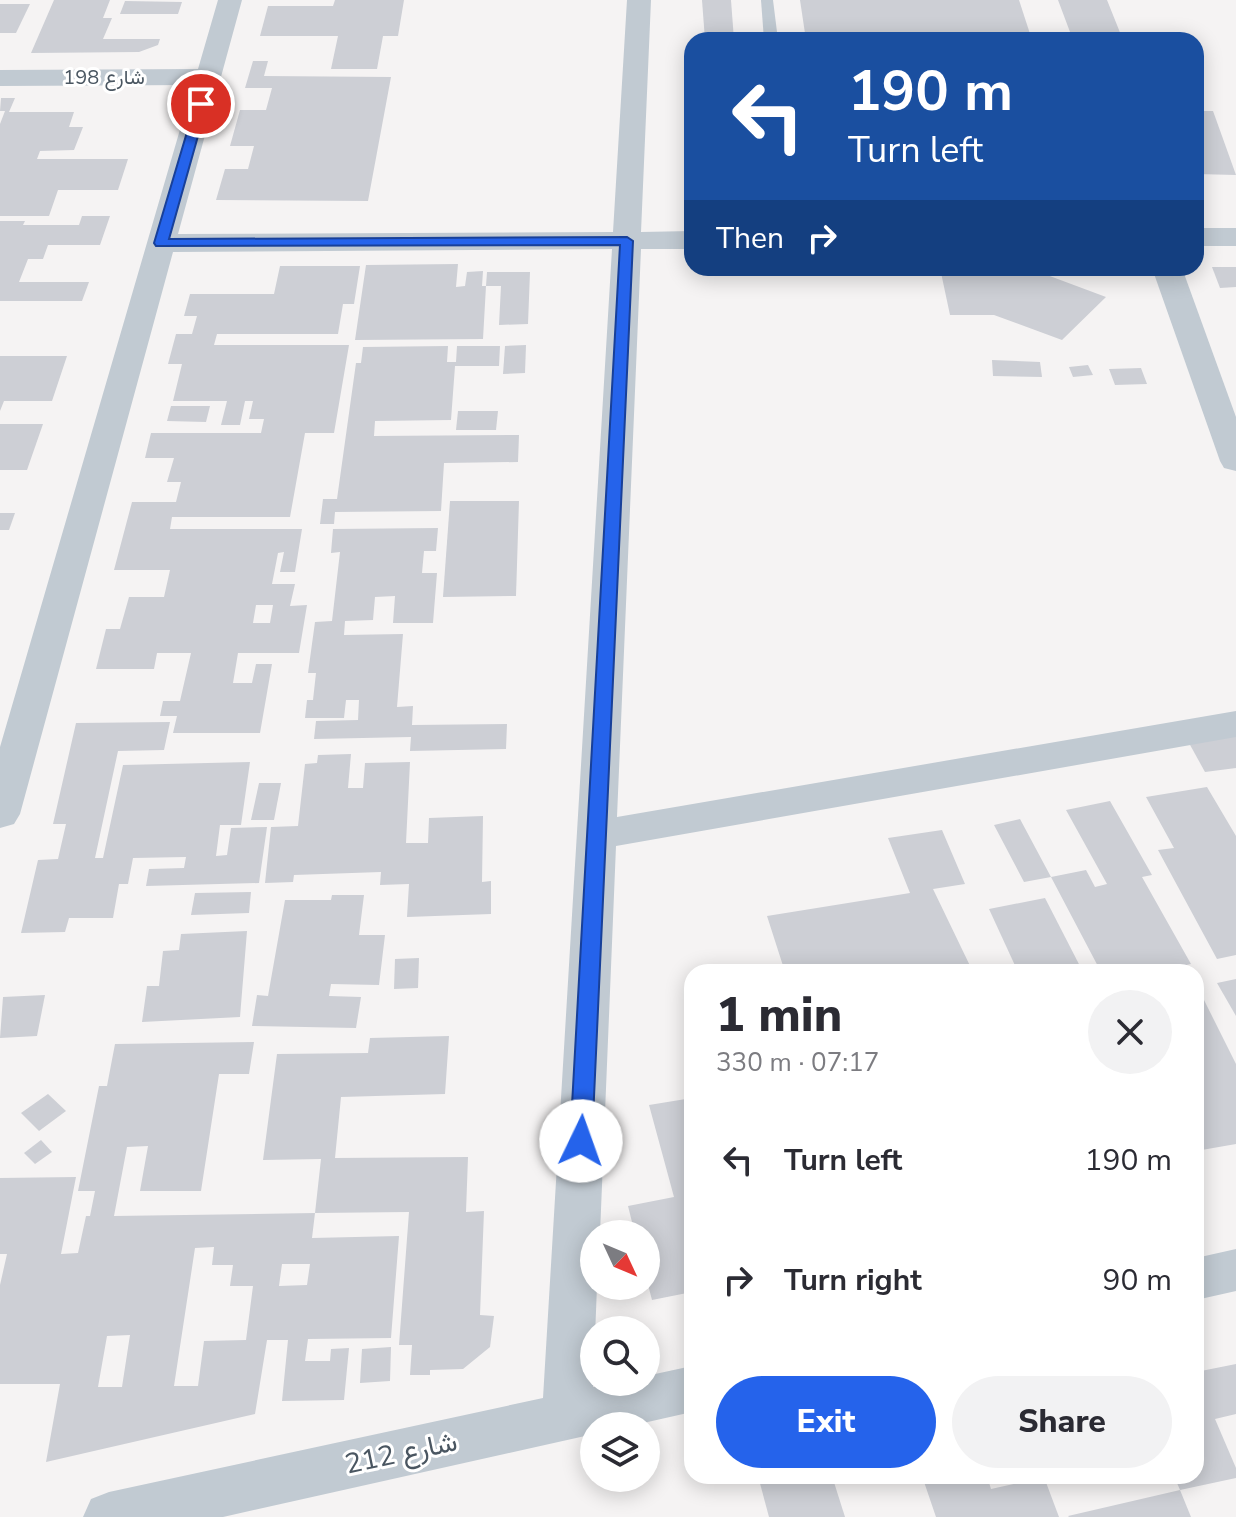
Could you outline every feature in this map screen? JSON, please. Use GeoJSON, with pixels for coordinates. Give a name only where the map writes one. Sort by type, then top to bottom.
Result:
{"type":"FeatureCollection","features":[{"type":"Feature","properties":{"kind":"street"},"geometry":{"type":"LineString","coordinates":[[0,814],[230,0]]}},
{"type":"Feature","properties":{"kind":"street"},"geometry":{"type":"LineString","coordinates":[[567,1417],[639,0]]}},
{"type":"Feature","properties":{"kind":"street","name":"شارع 198"},"geometry":{"type":"LineString","coordinates":[[0,78],[208,77]]}},
{"type":"Feature","properties":{"kind":"street"},"geometry":{"type":"LineString","coordinates":[[1204,237],[1236,237]]}},
{"type":"Feature","properties":{"kind":"street"},"geometry":{"type":"LineString","coordinates":[[161,243],[684,240]]}},
{"type":"Feature","properties":{"kind":"street"},"geometry":{"type":"LineString","coordinates":[[1170,276],[1236,461]]}},
{"type":"Feature","properties":{"kind":"street"},"geometry":{"type":"LineString","coordinates":[[596,835],[1236,724]]}},
{"type":"Feature","properties":{"kind":"street"},"geometry":{"type":"LineString","coordinates":[[1204,1277],[1236,1270]]}},
{"type":"Feature","properties":{"kind":"street","name":"212 شارع"},"geometry":{"type":"LineString","coordinates":[[109,1517],[684,1391]]}},
{"type":"Feature","properties":{"kind":"lane"},"geometry":{"type":"LineString","coordinates":[[767,0],[770,32]]}},
{"type":"Feature","properties":{"kind":"building"},"geometry":{"type":"Polygon","coordinates":[[[54,0],[110,0],[103,18],[112,18],[103,39],[160,39],[158,45],[139,52],[31,53],[54,0]]]}},
{"type":"Feature","properties":{"kind":"building"},"geometry":{"type":"Polygon","coordinates":[[[335,0],[404,0],[398,36],[383,36],[377,69],[331,69],[338,36],[260,36],[268,6],[333,6],[335,0]]]}},
{"type":"Feature","properties":{"kind":"building"},"geometry":{"type":"Polygon","coordinates":[[[702,0],[731,0],[733,32],[704,32],[702,0]]]}},
{"type":"Feature","properties":{"kind":"building"},"geometry":{"type":"Polygon","coordinates":[[[800,0],[1019,0],[1029,32],[805,32],[800,0]]]}},
{"type":"Feature","properties":{"kind":"building"},"geometry":{"type":"Polygon","coordinates":[[[1058,0],[1107,0],[1120,32],[1070,32],[1058,0]]]}},
{"type":"Feature","properties":{"kind":"building"},"geometry":{"type":"Polygon","coordinates":[[[125,1],[182,2],[178,14],[120,14],[125,1]]]}},
{"type":"Feature","properties":{"kind":"building"},"geometry":{"type":"Polygon","coordinates":[[[0,4],[30,4],[16,33],[0,33],[0,4]]]}},
{"type":"Feature","properties":{"kind":"building"},"geometry":{"type":"Polygon","coordinates":[[[253,61],[268,61],[264,76],[391,77],[368,201],[216,200],[225,169],[248,169],[254,146],[230,146],[240,110],[266,110],[272,88],[245,88],[253,61]]]}},
{"type":"Feature","properties":{"kind":"building"},"geometry":{"type":"Polygon","coordinates":[[[1,98],[15,98],[9,112],[74,112],[69,127],[83,127],[74,150],[40,151],[37,159],[128,159],[118,190],[58,190],[49,216],[0,216],[0,124],[5,111],[0,111],[1,98]]]}},
{"type":"Feature","properties":{"kind":"building"},"geometry":{"type":"Polygon","coordinates":[[[1204,111],[1213,111],[1236,175],[1204,174],[1204,111]]]}},
{"type":"Feature","properties":{"kind":"building"},"geometry":{"type":"Polygon","coordinates":[[[82,216],[110,216],[100,245],[48,245],[43,259],[28,259],[19,282],[89,282],[82,301],[0,301],[0,221],[25,221],[23,225],[79,225],[82,216]]]}},
{"type":"Feature","properties":{"kind":"building"},"geometry":{"type":"Polygon","coordinates":[[[458,264],[456,287],[465,286],[467,272],[483,271],[482,286],[486,286],[483,339],[355,340],[366,265],[458,264]]]}},
{"type":"Feature","properties":{"kind":"building"},"geometry":{"type":"Polygon","coordinates":[[[280,266],[360,266],[354,304],[343,304],[338,334],[217,334],[214,345],[349,345],[334,433],[305,433],[290,517],[172,517],[170,529],[302,529],[295,572],[280,572],[284,552],[278,553],[272,584],[295,584],[290,606],[307,605],[299,653],[238,653],[233,683],[252,683],[256,664],[272,664],[260,733],[173,733],[177,716],[160,716],[163,701],[180,701],[191,653],[157,653],[154,669],[96,669],[106,629],[120,629],[129,597],[164,597],[170,570],[114,570],[132,502],[176,502],[181,482],[167,482],[174,458],[145,458],[151,433],[261,433],[264,419],[249,419],[253,401],[245,401],[240,425],[221,425],[227,401],[173,401],[182,364],[168,364],[176,334],[192,334],[197,316],[184,316],[190,294],[274,294],[280,266]],[[256,605],[253,623],[270,623],[273,605],[256,605]]]}},
{"type":"Feature","properties":{"kind":"building"},"geometry":{"type":"Polygon","coordinates":[[[1212,267],[1236,267],[1236,287],[1220,288],[1212,267]]]}},
{"type":"Feature","properties":{"kind":"building"},"geometry":{"type":"Polygon","coordinates":[[[487,272],[530,272],[528,324],[499,325],[501,286],[486,286],[487,272]]]}},
{"type":"Feature","properties":{"kind":"building"},"geometry":{"type":"Polygon","coordinates":[[[942,276],[1050,276],[1106,297],[1062,340],[994,315],[950,315],[942,276]]]}},
{"type":"Feature","properties":{"kind":"building"},"geometry":{"type":"Polygon","coordinates":[[[526,345],[525,373],[503,374],[505,346],[526,345]]]}},
{"type":"Feature","properties":{"kind":"building"},"geometry":{"type":"Polygon","coordinates":[[[448,346],[447,362],[456,362],[457,346],[500,346],[499,366],[455,366],[451,420],[375,421],[374,436],[519,435],[518,462],[444,463],[441,511],[335,512],[334,524],[320,524],[323,499],[337,499],[356,363],[361,363],[363,347],[448,346]]]}},
{"type":"Feature","properties":{"kind":"building"},"geometry":{"type":"Polygon","coordinates":[[[0,356],[67,356],[52,401],[4,401],[0,411],[0,356]]]}},
{"type":"Feature","properties":{"kind":"building"},"geometry":{"type":"Polygon","coordinates":[[[992,360],[1040,362],[1042,377],[993,376],[992,360]]]}},
{"type":"Feature","properties":{"kind":"building"},"geometry":{"type":"Polygon","coordinates":[[[1088,365],[1093,375],[1073,377],[1069,367],[1088,365]]]}},
{"type":"Feature","properties":{"kind":"building"},"geometry":{"type":"Polygon","coordinates":[[[1141,368],[1147,384],[1115,385],[1109,369],[1141,368]]]}},
{"type":"Feature","properties":{"kind":"building"},"geometry":{"type":"Polygon","coordinates":[[[171,406],[210,406],[206,422],[167,421],[171,406]]]}},
{"type":"Feature","properties":{"kind":"building"},"geometry":{"type":"Polygon","coordinates":[[[458,411],[498,411],[496,430],[456,430],[458,411]]]}},
{"type":"Feature","properties":{"kind":"building"},"geometry":{"type":"Polygon","coordinates":[[[0,424],[43,424],[27,470],[0,470],[0,424]]]}},
{"type":"Feature","properties":{"kind":"building"},"geometry":{"type":"Polygon","coordinates":[[[450,501],[519,501],[516,596],[443,597],[450,501]]]}},
{"type":"Feature","properties":{"kind":"building"},"geometry":{"type":"Polygon","coordinates":[[[0,513],[15,513],[9,530],[0,530],[0,513]]]}},
{"type":"Feature","properties":{"kind":"building"},"geometry":{"type":"Polygon","coordinates":[[[438,528],[436,551],[424,551],[422,573],[437,573],[433,623],[393,623],[395,596],[375,597],[373,620],[345,621],[344,635],[403,634],[397,707],[413,706],[412,725],[507,724],[506,749],[410,751],[411,737],[314,739],[316,721],[358,720],[359,700],[346,700],[344,718],[305,718],[307,700],[313,700],[316,673],[308,673],[315,622],[332,621],[340,552],[331,553],[333,529],[438,528]]]}},
{"type":"Feature","properties":{"kind":"building"},"geometry":{"type":"Polygon","coordinates":[[[170,722],[164,750],[118,751],[95,858],[103,858],[123,765],[250,762],[241,825],[220,825],[216,856],[227,855],[231,828],[267,827],[259,883],[146,886],[149,869],[184,868],[186,857],[133,858],[128,884],[119,884],[113,918],[69,918],[65,932],[21,933],[38,860],[58,859],[66,824],[53,824],[76,723],[170,722]]]}},
{"type":"Feature","properties":{"kind":"building"},"geometry":{"type":"Polygon","coordinates":[[[1236,736],[1236,768],[1205,772],[1189,743],[1236,736]]]}},
{"type":"Feature","properties":{"kind":"building"},"geometry":{"type":"Polygon","coordinates":[[[351,754],[348,788],[363,788],[365,763],[410,762],[406,843],[428,843],[429,818],[483,816],[482,882],[491,881],[491,914],[407,917],[409,884],[380,885],[381,872],[294,875],[293,882],[265,883],[271,827],[298,826],[305,764],[317,763],[318,755],[351,754]]]}},
{"type":"Feature","properties":{"kind":"building"},"geometry":{"type":"Polygon","coordinates":[[[259,783],[281,783],[274,820],[251,820],[259,783]]]}},
{"type":"Feature","properties":{"kind":"building"},"geometry":{"type":"Polygon","coordinates":[[[1207,787],[1236,836],[1236,955],[1217,959],[1158,850],[1174,848],[1146,797],[1207,787]]]}},
{"type":"Feature","properties":{"kind":"building"},"geometry":{"type":"Polygon","coordinates":[[[1110,801],[1152,875],[1142,877],[1191,964],[1097,964],[1051,877],[1086,870],[1095,887],[1107,884],[1066,810],[1110,801]]]}},
{"type":"Feature","properties":{"kind":"building"},"geometry":{"type":"Polygon","coordinates":[[[1020,819],[1051,877],[1024,882],[994,825],[1020,819]]]}},
{"type":"Feature","properties":{"kind":"building"},"geometry":{"type":"Polygon","coordinates":[[[942,830],[965,884],[933,889],[969,964],[782,964],[767,916],[910,893],[888,838],[942,830]]]}},
{"type":"Feature","properties":{"kind":"building"},"geometry":{"type":"Polygon","coordinates":[[[251,892],[249,913],[191,915],[195,893],[251,892]]]}},
{"type":"Feature","properties":{"kind":"building"},"geometry":{"type":"Polygon","coordinates":[[[332,895],[364,895],[359,935],[385,935],[379,985],[331,984],[329,996],[361,997],[356,1028],[252,1026],[257,995],[268,996],[285,900],[331,900],[332,895]]]}},
{"type":"Feature","properties":{"kind":"building"},"geometry":{"type":"Polygon","coordinates":[[[1045,898],[1079,964],[1014,964],[989,909],[1045,898]]]}},
{"type":"Feature","properties":{"kind":"building"},"geometry":{"type":"Polygon","coordinates":[[[247,931],[240,1017],[142,1022],[147,986],[159,986],[163,951],[179,950],[181,934],[247,931]]]}},
{"type":"Feature","properties":{"kind":"building"},"geometry":{"type":"Polygon","coordinates":[[[419,958],[418,988],[394,989],[395,959],[419,958]]]}},
{"type":"Feature","properties":{"kind":"building"},"geometry":{"type":"Polygon","coordinates":[[[1236,979],[1236,1016],[1217,983],[1236,979]]]}},
{"type":"Feature","properties":{"kind":"building"},"geometry":{"type":"Polygon","coordinates":[[[45,995],[37,1036],[0,1038],[3,997],[45,995]]]}},
{"type":"Feature","properties":{"kind":"building"},"geometry":{"type":"Polygon","coordinates":[[[1204,1000],[1236,1064],[1236,1144],[1204,1150],[1204,1000]]]}},
{"type":"Feature","properties":{"kind":"building"},"geometry":{"type":"Polygon","coordinates":[[[449,1036],[445,1094],[341,1097],[335,1158],[468,1157],[466,1212],[484,1211],[480,1315],[494,1316],[490,1347],[463,1369],[430,1370],[430,1375],[410,1375],[412,1345],[399,1345],[409,1212],[315,1213],[321,1159],[263,1160],[277,1054],[368,1053],[370,1038],[449,1036]]]}},
{"type":"Feature","properties":{"kind":"building"},"geometry":{"type":"Polygon","coordinates":[[[254,1042],[249,1074],[219,1074],[201,1191],[140,1191],[148,1146],[127,1147],[114,1216],[315,1213],[312,1238],[399,1236],[391,1338],[308,1339],[305,1361],[330,1361],[331,1349],[349,1348],[344,1400],[282,1401],[288,1340],[267,1340],[255,1414],[46,1462],[60,1384],[0,1384],[0,1285],[7,1254],[0,1254],[0,1178],[76,1177],[61,1254],[78,1253],[95,1191],[78,1191],[99,1086],[107,1086],[115,1044],[254,1042]],[[214,1247],[195,1248],[174,1386],[198,1386],[204,1341],[246,1340],[253,1286],[230,1286],[233,1265],[212,1265],[214,1247]],[[282,1264],[279,1286],[307,1285],[310,1264],[282,1264]],[[130,1335],[107,1336],[98,1387],[122,1387],[130,1335]]]}},
{"type":"Feature","properties":{"kind":"building"},"geometry":{"type":"Polygon","coordinates":[[[48,1094],[66,1111],[39,1131],[21,1113],[48,1094]]]}},
{"type":"Feature","properties":{"kind":"building"},"geometry":{"type":"Polygon","coordinates":[[[684,1099],[684,1294],[660,1298],[660,1220],[632,1220],[628,1206],[674,1197],[649,1105],[684,1099]]]}},
{"type":"Feature","properties":{"kind":"building"},"geometry":{"type":"Polygon","coordinates":[[[41,1140],[52,1152],[35,1164],[24,1153],[41,1140]]]}},
{"type":"Feature","properties":{"kind":"building"},"geometry":{"type":"Polygon","coordinates":[[[391,1347],[390,1381],[360,1383],[362,1349],[391,1347]]]}},
{"type":"Feature","properties":{"kind":"building"},"geometry":{"type":"Polygon","coordinates":[[[1236,1364],[1236,1414],[1215,1419],[1236,1468],[1236,1478],[1180,1490],[1177,1484],[1204,1484],[1204,1370],[1236,1364]]]}},
{"type":"Feature","properties":{"kind":"building"},"geometry":{"type":"Polygon","coordinates":[[[760,1484],[835,1484],[845,1517],[769,1517],[760,1484]]]}},
{"type":"Feature","properties":{"kind":"building"},"geometry":{"type":"Polygon","coordinates":[[[925,1484],[989,1484],[991,1489],[1013,1484],[1047,1484],[1059,1517],[936,1517],[925,1484]]]}},
{"type":"Feature","properties":{"kind":"building"},"geometry":{"type":"Polygon","coordinates":[[[1180,1490],[1191,1517],[1068,1516],[1180,1490]]]}},
{"type":"Feature","properties":{"kind":"route"},"geometry":{"type":"LineString","coordinates":[[201,104],[161,243],[627,241],[581,1141]]}}]}
